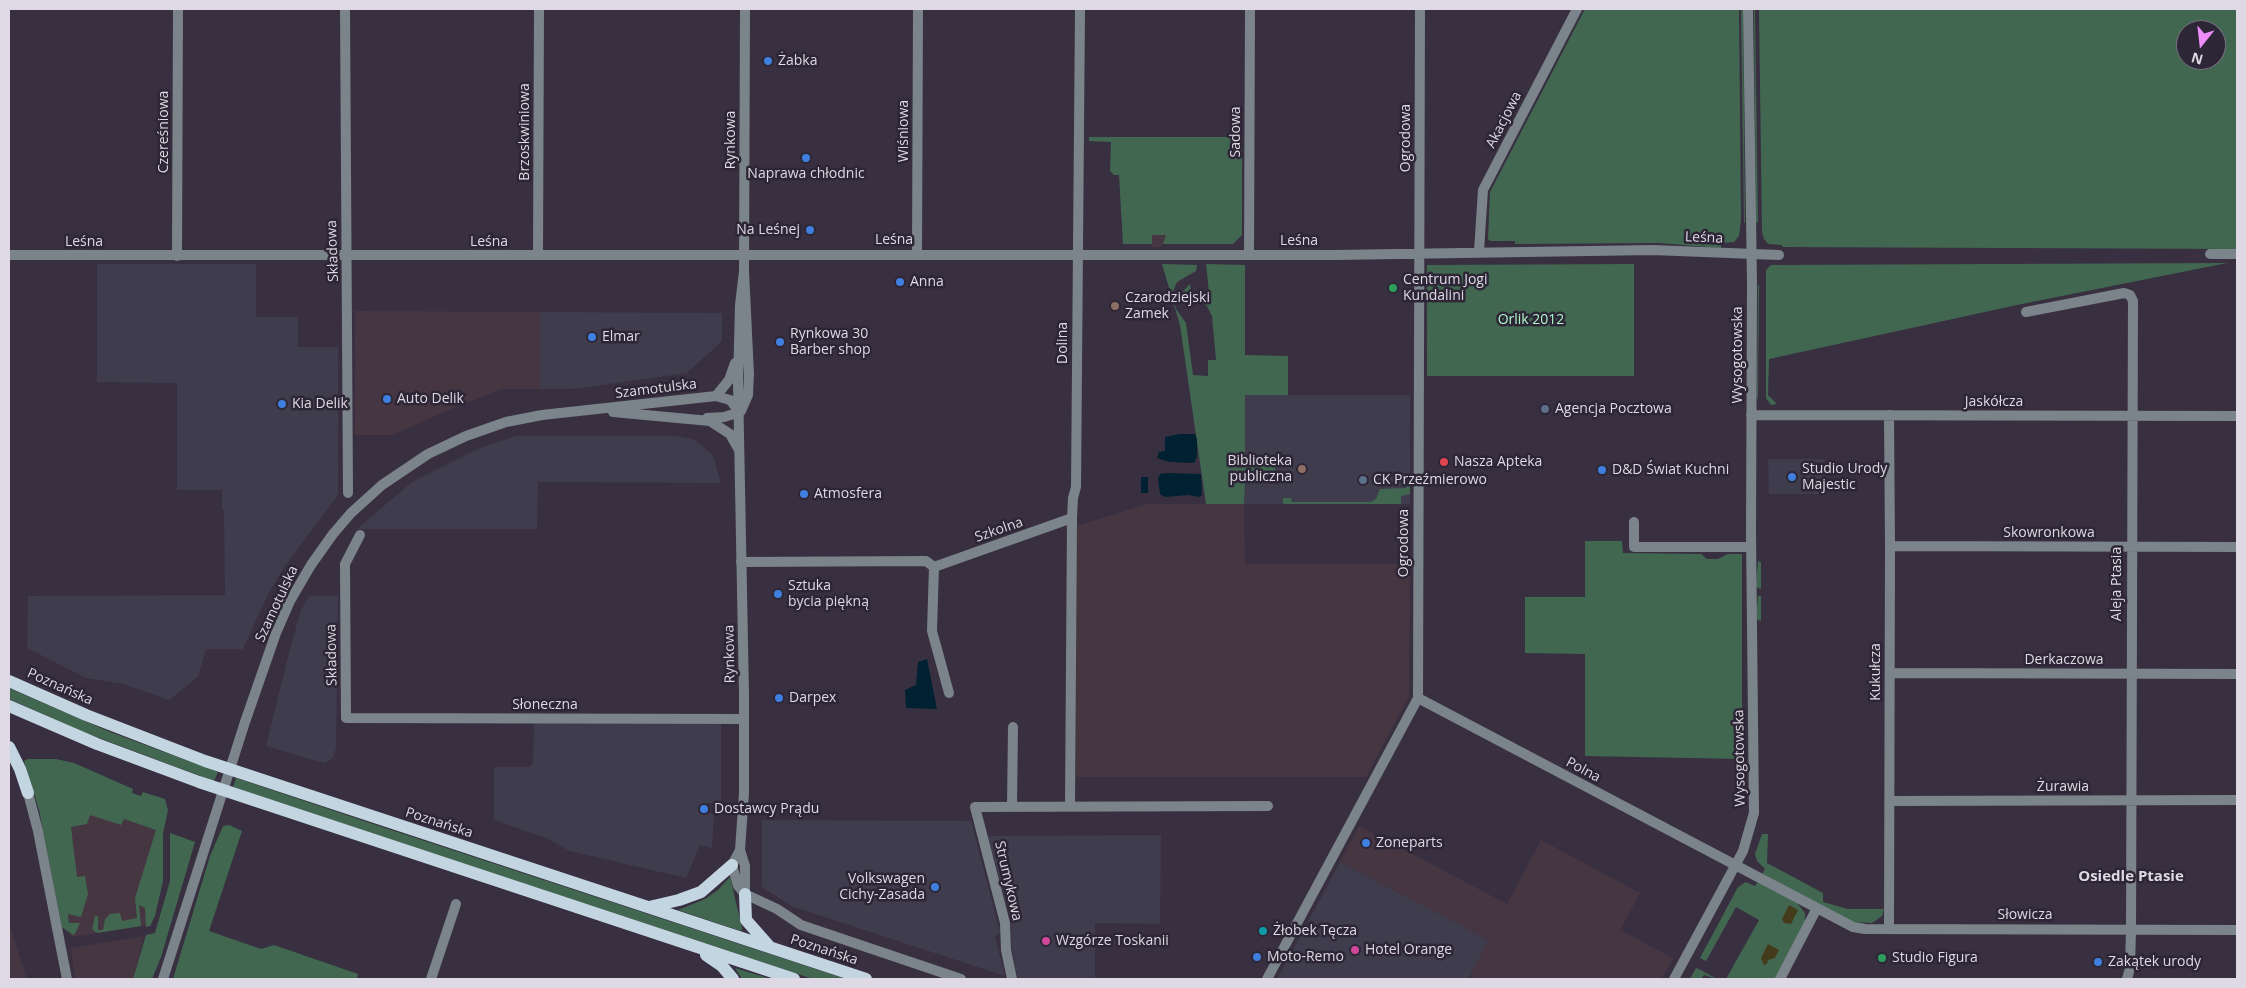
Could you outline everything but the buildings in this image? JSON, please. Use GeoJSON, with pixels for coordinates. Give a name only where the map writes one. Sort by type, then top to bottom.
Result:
{"type":"FeatureCollection","features":[{"type":"Feature","properties":{"kind":"main road","name":"Poznańska"},"geometry":{"type":"LineString","coordinates":[[9,680],[99,721],[204,761],[866,979]]}},
{"type":"Feature","properties":{"kind":"main road"},"geometry":{"type":"LineString","coordinates":[[9,706],[88,740],[184,777],[794,979]]}},
{"type":"Feature","properties":{"kind":"main road"},"geometry":{"type":"LineString","coordinates":[[9,747],[20,769],[28,793]]}},
{"type":"Feature","properties":{"kind":"main road"},"geometry":{"type":"LineString","coordinates":[[649,907],[702,892],[732,865]]}},
{"type":"Feature","properties":{"kind":"main road"},"geometry":{"type":"LineString","coordinates":[[745,894],[746,920],[771,948]]}},
{"type":"Feature","properties":{"kind":"main road"},"geometry":{"type":"LineString","coordinates":[[677,940],[714,960],[734,979]]}},
{"type":"Feature","properties":{"kind":"street","name":"Czereśniowa"},"geometry":{"type":"LineString","coordinates":[[177,256],[178,9]]}},
{"type":"Feature","properties":{"kind":"street","name":"Składowa"},"geometry":{"type":"LineString","coordinates":[[345,9],[348,493]]}},
{"type":"Feature","properties":{"kind":"street","name":"Brzoskwiniowa"},"geometry":{"type":"LineString","coordinates":[[538,255],[539,9]]}},
{"type":"Feature","properties":{"kind":"street","name":"Rynkowa"},"geometry":{"type":"LineString","coordinates":[[740,412],[746,400],[749,384],[748,324],[744,272],[745,9]]}},
{"type":"Feature","properties":{"kind":"street","name":"Wiśniowa"},"geometry":{"type":"LineString","coordinates":[[917,254],[918,9]]}},
{"type":"Feature","properties":{"kind":"street","name":"Dolina"},"geometry":{"type":"LineString","coordinates":[[1070,806],[1072,518],[1073,498],[1076,487],[1076,272],[1078,254],[1080,9]]}},
{"type":"Feature","properties":{"kind":"street","name":"Sadowa"},"geometry":{"type":"LineString","coordinates":[[1249,255],[1250,9]]}},
{"type":"Feature","properties":{"kind":"street","name":"Ogrodowa"},"geometry":{"type":"LineString","coordinates":[[1267,979],[1418,698],[1420,9]]}},
{"type":"Feature","properties":{"kind":"street","name":"Akacjowa"},"geometry":{"type":"LineString","coordinates":[[1478,251],[1483,190],[1577,9]]}},
{"type":"Feature","properties":{"kind":"street","name":"Wysogotowska"},"geometry":{"type":"LineString","coordinates":[[1674,979],[1749,836],[1755,800],[1751,547],[1751,253],[1748,9]]}},
{"type":"Feature","properties":{"kind":"street","name":"Leśna"},"geometry":{"type":"LineString","coordinates":[[9,255],[1249,255],[1653,250],[1779,255]]}},
{"type":"Feature","properties":{"kind":"street"},"geometry":{"type":"LineString","coordinates":[[2210,254],[2237,254]]}},
{"type":"Feature","properties":{"kind":"street","name":"Rynkowa"},"geometry":{"type":"LineString","coordinates":[[744,272],[740,299],[738,344],[744,719],[740,850],[746,866],[745,894]]}},
{"type":"Feature","properties":{"kind":"street","name":"Aleja Ptasia"},"geometry":{"type":"LineString","coordinates":[[2026,312],[2124,293],[2130,295],[2132,301],[2131,930],[2130,968],[2127,979]]}},
{"type":"Feature","properties":{"kind":"street","name":"Szamotulska"},"geometry":{"type":"LineString","coordinates":[[716,396],[726,384],[732,372],[738,344]]}},
{"type":"Feature","properties":{"kind":"street","name":"Szamotulska"},"geometry":{"type":"LineString","coordinates":[[163,979],[244,726],[276,633],[301,581],[333,534],[374,492],[412,464],[432,452],[486,428],[542,415],[716,396],[730,400],[740,412],[724,417],[701,419]]}},
{"type":"Feature","properties":{"kind":"street","name":"Szamotulska"},"geometry":{"type":"LineString","coordinates":[[599,410],[701,419],[716,423],[736,441],[740,455]]}},
{"type":"Feature","properties":{"kind":"street","name":"Jaskółcza"},"geometry":{"type":"LineString","coordinates":[[1751,415],[2237,416]]}},
{"type":"Feature","properties":{"kind":"street","name":"Kukułcza"},"geometry":{"type":"LineString","coordinates":[[1889,415],[1889,929]]}},
{"type":"Feature","properties":{"kind":"street","name":"Szkolna"},"geometry":{"type":"LineString","coordinates":[[934,567],[1072,518]]}},
{"type":"Feature","properties":{"kind":"street"},"geometry":{"type":"LineString","coordinates":[[1634,522],[1634,547],[1751,547]]}},
{"type":"Feature","properties":{"kind":"street","name":"Składowa"},"geometry":{"type":"LineString","coordinates":[[346,718],[345,564],[360,535]]}},
{"type":"Feature","properties":{"kind":"street","name":"Skowronkowa"},"geometry":{"type":"LineString","coordinates":[[1890,546],[2237,547]]}},
{"type":"Feature","properties":{"kind":"street"},"geometry":{"type":"LineString","coordinates":[[742,562],[926,561],[934,567],[932,631],[949,693]]}},
{"type":"Feature","properties":{"kind":"street","name":"Derkaczowa"},"geometry":{"type":"LineString","coordinates":[[1890,673],[2237,674]]}},
{"type":"Feature","properties":{"kind":"street","name":"Polna"},"geometry":{"type":"LineString","coordinates":[[1418,698],[1735,865]]}},
{"type":"Feature","properties":{"kind":"street","name":"Słoneczna"},"geometry":{"type":"LineString","coordinates":[[346,718],[744,719]]}},
{"type":"Feature","properties":{"kind":"street"},"geometry":{"type":"LineString","coordinates":[[1013,727],[1012,806],[1268,806]]}},
{"type":"Feature","properties":{"kind":"street"},"geometry":{"type":"LineString","coordinates":[[28,793],[38,831],[67,979]]}},
{"type":"Feature","properties":{"kind":"street","name":"Żurawia"},"geometry":{"type":"LineString","coordinates":[[1890,802],[2237,800]]}},
{"type":"Feature","properties":{"kind":"street","name":"Strumykowa"},"geometry":{"type":"LineString","coordinates":[[1012,806],[976,807],[1005,923],[1006,950],[1012,979]]}},
{"type":"Feature","properties":{"kind":"street"},"geometry":{"type":"LineString","coordinates":[[740,850],[732,865],[738,886],[745,894]]}},
{"type":"Feature","properties":{"kind":"street","name":"Słowicza"},"geometry":{"type":"LineString","coordinates":[[1735,865],[1854,927],[1889,929],[2237,930]]}},
{"type":"Feature","properties":{"kind":"street","name":"Poznańska"},"geometry":{"type":"LineString","coordinates":[[745,894],[778,909],[801,925],[961,979]]}},
{"type":"Feature","properties":{"kind":"street"},"geometry":{"type":"LineString","coordinates":[[431,979],[456,904]]}},
{"type":"Feature","properties":{"kind":"street"},"geometry":{"type":"LineString","coordinates":[[1780,979],[1817,908]]}},
{"type":"Feature","properties":{"kind":"shaded area"},"geometry":{"type":"Polygon","coordinates":[[[1152,235],[1167,235],[1162,247],[1152,247],[1152,235]]]}},
{"type":"Feature","properties":{"kind":"shaded area"},"geometry":{"type":"Polygon","coordinates":[[[97,264],[256,264],[256,317],[298,317],[298,347],[338,347],[338,495],[285,566],[267,596],[243,649],[206,649],[198,677],[169,700],[123,684],[86,678],[27,648],[28,596],[225,595],[222,490],[177,490],[177,383],[97,382],[97,264]]]}},
{"type":"Feature","properties":{"kind":"shaded area"},"geometry":{"type":"Polygon","coordinates":[[[355,311],[540,312],[540,389],[501,389],[393,435],[355,435],[355,311]]]}},
{"type":"Feature","properties":{"kind":"shaded area"},"geometry":{"type":"Polygon","coordinates":[[[540,312],[722,313],[722,341],[687,373],[574,389],[540,389],[540,312]]]}},
{"type":"Feature","properties":{"kind":"shaded area"},"geometry":{"type":"Polygon","coordinates":[[[1245,395],[1410,395],[1410,504],[1244,504],[1245,395]]]}},
{"type":"Feature","properties":{"kind":"shaded area"},"geometry":{"type":"Polygon","coordinates":[[[516,436],[676,436],[695,440],[713,455],[721,483],[538,482],[537,529],[357,529],[412,482],[480,448],[516,436]]]}},
{"type":"Feature","properties":{"kind":"shaded area"},"geometry":{"type":"Polygon","coordinates":[[[1768,459],[1824,459],[1824,494],[1769,494],[1768,459]]]}},
{"type":"Feature","properties":{"kind":"shaded area"},"geometry":{"type":"Polygon","coordinates":[[[1148,504],[1244,504],[1245,564],[1410,564],[1409,696],[1366,777],[1076,777],[1076,526],[1148,504]]]}},
{"type":"Feature","properties":{"kind":"shaded area"},"geometry":{"type":"Polygon","coordinates":[[[309,596],[338,596],[336,748],[333,758],[324,763],[266,746],[301,610],[309,596]]]}},
{"type":"Feature","properties":{"kind":"shaded area"},"geometry":{"type":"Polygon","coordinates":[[[534,723],[721,724],[721,803],[707,803],[707,813],[714,814],[712,848],[700,845],[686,878],[570,851],[546,838],[494,820],[494,767],[530,767],[533,763],[534,723]]]}},
{"type":"Feature","properties":{"kind":"shaded area"},"geometry":{"type":"Polygon","coordinates":[[[54,798],[164,811],[150,925],[71,937],[54,798]]]}},
{"type":"Feature","properties":{"kind":"shaded area"},"geometry":{"type":"Polygon","coordinates":[[[762,820],[971,821],[1000,932],[995,937],[1005,976],[791,906],[762,887],[762,820]]]}},
{"type":"Feature","properties":{"kind":"shaded area"},"geometry":{"type":"Polygon","coordinates":[[[1359,826],[1507,904],[1541,840],[1640,893],[1620,930],[1673,958],[1661,979],[1477,979],[1470,976],[1489,940],[1340,862],[1359,826]]]}},
{"type":"Feature","properties":{"kind":"shaded area"},"geometry":{"type":"Polygon","coordinates":[[[1161,835],[1160,924],[1095,923],[1095,979],[1018,979],[1012,950],[1011,923],[988,836],[1161,835]]]}},
{"type":"Feature","properties":{"kind":"shaded area"},"geometry":{"type":"Polygon","coordinates":[[[1340,862],[1489,940],[1468,979],[1277,979],[1340,862]]]}},
{"type":"Feature","properties":{"kind":"shaded area"},"geometry":{"type":"Polygon","coordinates":[[[9,924],[27,979],[9,979],[9,924]]]}},
{"type":"Feature","properties":{"kind":"shaded area"},"geometry":{"type":"Polygon","coordinates":[[[144,936],[133,979],[75,979],[71,948],[144,936]]]}},
{"type":"Feature","properties":{"kind":"green space"},"geometry":{"type":"Polygon","coordinates":[[[1585,9],[1739,9],[1741,220],[1739,236],[1734,242],[1721,243],[1721,248],[1659,243],[1515,244],[1515,241],[1490,241],[1488,239],[1490,192],[1585,9]]]}},
{"type":"Feature","properties":{"kind":"green space"},"geometry":{"type":"Polygon","coordinates":[[[1741,9],[1743,9],[1745,223],[1744,223],[1741,9]]]}},
{"type":"Feature","properties":{"kind":"green space"},"geometry":{"type":"Polygon","coordinates":[[[1754,9],[1758,222],[1756,223],[1754,9]]]}},
{"type":"Feature","properties":{"kind":"green space"},"geometry":{"type":"Polygon","coordinates":[[[1759,9],[2237,9],[2237,249],[1782,247],[1782,245],[1768,244],[1762,232],[1759,9]]]}},
{"type":"Feature","properties":{"kind":"green space"},"geometry":{"type":"Polygon","coordinates":[[[1089,137],[1242,137],[1242,235],[1233,244],[1163,244],[1166,235],[1152,235],[1152,244],[1123,244],[1119,175],[1114,175],[1110,171],[1111,142],[1089,141],[1089,137]]]}},
{"type":"Feature","properties":{"kind":"green space"},"geometry":{"type":"Polygon","coordinates":[[[2227,263],[2017,305],[1769,359],[1768,395],[1777,404],[1771,405],[1766,398],[1766,270],[1771,265],[2227,263]]]}},
{"type":"Feature","properties":{"kind":"green space"},"geometry":{"type":"Polygon","coordinates":[[[1162,264],[1197,265],[1196,271],[1177,282],[1172,294],[1176,309],[1186,323],[1193,375],[1208,376],[1208,360],[1216,360],[1212,316],[1207,306],[1192,297],[1191,293],[1209,293],[1206,264],[1245,265],[1245,355],[1288,356],[1288,395],[1245,395],[1245,457],[1275,457],[1275,481],[1245,481],[1244,504],[1206,504],[1180,325],[1162,264]]]}},
{"type":"Feature","properties":{"kind":"green space","name":"Orlik 2012"},"geometry":{"type":"Polygon","coordinates":[[[1634,264],[1634,376],[1427,376],[1427,265],[1634,264]]]}},
{"type":"Feature","properties":{"kind":"green space"},"geometry":{"type":"Polygon","coordinates":[[[1190,284],[1191,293],[1181,293],[1190,284]]]}},
{"type":"Feature","properties":{"kind":"green space"},"geometry":{"type":"Polygon","coordinates":[[[1759,285],[1758,400],[1757,396],[1759,285]]]}},
{"type":"Feature","properties":{"kind":"green space"},"geometry":{"type":"Polygon","coordinates":[[[1410,482],[1410,494],[1401,496],[1401,504],[1283,504],[1283,498],[1291,498],[1292,502],[1370,502],[1376,499],[1380,489],[1406,488],[1410,482]]]}},
{"type":"Feature","properties":{"kind":"green space"},"geometry":{"type":"Polygon","coordinates":[[[1585,541],[1622,541],[1623,553],[1701,554],[1707,559],[1718,559],[1728,554],[1742,554],[1742,759],[1585,756],[1585,654],[1525,653],[1525,597],[1585,597],[1585,541]]]}},
{"type":"Feature","properties":{"kind":"green space"},"geometry":{"type":"Polygon","coordinates":[[[1758,561],[1761,562],[1761,589],[1756,587],[1758,561]]]}},
{"type":"Feature","properties":{"kind":"green space"},"geometry":{"type":"Polygon","coordinates":[[[1758,596],[1761,596],[1761,621],[1756,619],[1758,596]]]}},
{"type":"Feature","properties":{"kind":"green space"},"geometry":{"type":"Polygon","coordinates":[[[9,688],[110,732],[218,772],[214,781],[86,733],[9,699],[9,688]]]}},
{"type":"Feature","properties":{"kind":"green space"},"geometry":{"type":"Polygon","coordinates":[[[28,759],[56,759],[74,763],[133,789],[132,793],[141,796],[143,792],[165,799],[168,810],[163,834],[163,881],[155,916],[150,926],[146,927],[145,908],[139,905],[141,926],[97,933],[92,929],[95,916],[98,916],[98,930],[103,930],[105,919],[110,914],[120,913],[122,921],[137,918],[135,898],[156,830],[124,819],[121,825],[90,815],[87,824],[71,827],[77,877],[85,876],[88,894],[81,917],[68,914],[69,923],[80,923],[76,932],[73,935],[62,927],[39,810],[24,761],[28,759]]]}},
{"type":"Feature","properties":{"kind":"green space"},"geometry":{"type":"Polygon","coordinates":[[[236,778],[846,979],[813,979],[233,787],[236,778]]]}},
{"type":"Feature","properties":{"kind":"green space"},"geometry":{"type":"Polygon","coordinates":[[[229,825],[242,831],[209,931],[261,949],[274,945],[358,974],[357,979],[173,979],[210,856],[223,826],[229,825]]]}},
{"type":"Feature","properties":{"kind":"green space"},"geometry":{"type":"Polygon","coordinates":[[[170,833],[195,842],[161,957],[152,979],[133,979],[146,935],[155,933],[170,881],[170,833]]]}},
{"type":"Feature","properties":{"kind":"green space"},"geometry":{"type":"Polygon","coordinates":[[[1762,834],[1768,834],[1767,863],[1823,893],[1823,902],[1848,909],[1884,909],[1882,916],[1872,923],[1852,922],[1762,874],[1765,869],[1757,861],[1755,854],[1762,834]]]}},
{"type":"Feature","properties":{"kind":"green space"},"geometry":{"type":"Polygon","coordinates":[[[730,877],[742,928],[741,931],[678,910],[705,899],[718,890],[730,877]]]}},
{"type":"Feature","properties":{"kind":"green space"},"geometry":{"type":"Polygon","coordinates":[[[1746,882],[1755,886],[1758,882],[1797,903],[1805,913],[1805,922],[1775,979],[1726,979],[1759,920],[1736,907],[1706,961],[1700,958],[1738,887],[1746,882]]]}},
{"type":"Feature","properties":{"kind":"green space"},"geometry":{"type":"Polygon","coordinates":[[[735,968],[771,979],[742,979],[735,968]]]}},
{"type":"Feature","properties":{"kind":"green space"},"geometry":{"type":"Polygon","coordinates":[[[1696,968],[1717,979],[1704,975],[1701,979],[1690,979],[1696,968]]]}},
{"type":"Feature","properties":{"kind":"sand"},"geometry":{"type":"Polygon","coordinates":[[[1789,905],[1798,910],[1791,924],[1784,923],[1782,919],[1789,905]]]}},
{"type":"Feature","properties":{"kind":"sand"},"geometry":{"type":"Polygon","coordinates":[[[1768,944],[1779,950],[1775,958],[1768,960],[1767,964],[1764,965],[1761,958],[1768,944]]]}},
{"type":"Feature","properties":{"kind":"water"},"geometry":{"type":"Polygon","coordinates":[[[1195,434],[1197,439],[1197,457],[1194,463],[1169,462],[1157,458],[1159,452],[1165,451],[1165,437],[1195,434]]]}},
{"type":"Feature","properties":{"kind":"water"},"geometry":{"type":"Polygon","coordinates":[[[1160,474],[1201,474],[1202,495],[1199,497],[1188,495],[1165,497],[1160,494],[1158,479],[1160,474]]]}},
{"type":"Feature","properties":{"kind":"water"},"geometry":{"type":"Polygon","coordinates":[[[1141,477],[1148,477],[1148,493],[1141,493],[1141,477]]]}},
{"type":"Feature","properties":{"kind":"water"},"geometry":{"type":"Polygon","coordinates":[[[927,659],[937,709],[906,708],[905,690],[916,685],[918,662],[927,659]]]}},
{"type":"Feature","properties":{"kind":"place","name":"Żabka"},"geometry":{"type":"Point","coordinates":[768,61]}},
{"type":"Feature","properties":{"kind":"place","name":"Naprawa chłodnic"},"geometry":{"type":"Point","coordinates":[806,158]}},
{"type":"Feature","properties":{"kind":"place","name":"Na Leśnej"},"geometry":{"type":"Point","coordinates":[810,230]}},
{"type":"Feature","properties":{"kind":"place","name":"Anna"},"geometry":{"type":"Point","coordinates":[900,282]}},
{"type":"Feature","properties":{"kind":"place","name":"Centrum Jogi Kundalini"},"geometry":{"type":"Point","coordinates":[1393,288]}},
{"type":"Feature","properties":{"kind":"place","name":"Czarodziejski Zamek"},"geometry":{"type":"Point","coordinates":[1115,306]}},
{"type":"Feature","properties":{"kind":"place","name":"Elmar"},"geometry":{"type":"Point","coordinates":[592,337]}},
{"type":"Feature","properties":{"kind":"place","name":"Rynkowa 30 Barber shop"},"geometry":{"type":"Point","coordinates":[780,342]}},
{"type":"Feature","properties":{"kind":"place","name":"Auto Delik"},"geometry":{"type":"Point","coordinates":[387,399]}},
{"type":"Feature","properties":{"kind":"place","name":"Kia Delik"},"geometry":{"type":"Point","coordinates":[282,404]}},
{"type":"Feature","properties":{"kind":"place","name":"Agencja Pocztowa"},"geometry":{"type":"Point","coordinates":[1545,409]}},
{"type":"Feature","properties":{"kind":"place","name":"Nasza Apteka"},"geometry":{"type":"Point","coordinates":[1444,462]}},
{"type":"Feature","properties":{"kind":"place","name":"Biblioteka publiczna"},"geometry":{"type":"Point","coordinates":[1302,469]}},
{"type":"Feature","properties":{"kind":"place","name":"D&D Świat Kuchni"},"geometry":{"type":"Point","coordinates":[1602,470]}},
{"type":"Feature","properties":{"kind":"place","name":"Studio Urody Majestic"},"geometry":{"type":"Point","coordinates":[1792,477]}},
{"type":"Feature","properties":{"kind":"place","name":"CK Przeźmierowo"},"geometry":{"type":"Point","coordinates":[1363,480]}},
{"type":"Feature","properties":{"kind":"place","name":"Atmosfera"},"geometry":{"type":"Point","coordinates":[804,494]}},
{"type":"Feature","properties":{"kind":"place","name":"Sztuka bycia piękną"},"geometry":{"type":"Point","coordinates":[778,594]}},
{"type":"Feature","properties":{"kind":"place","name":"Darpex"},"geometry":{"type":"Point","coordinates":[779,698]}},
{"type":"Feature","properties":{"kind":"place","name":"Dostawcy Prądu"},"geometry":{"type":"Point","coordinates":[704,809]}},
{"type":"Feature","properties":{"kind":"place","name":"Zoneparts"},"geometry":{"type":"Point","coordinates":[1366,843]}},
{"type":"Feature","properties":{"kind":"place","name":"Volkswagen Cichy-Zasada"},"geometry":{"type":"Point","coordinates":[935,887]}},
{"type":"Feature","properties":{"kind":"place","name":"Żłobek Tęcza"},"geometry":{"type":"Point","coordinates":[1263,931]}},
{"type":"Feature","properties":{"kind":"place","name":"Wzgórze Toskanii"},"geometry":{"type":"Point","coordinates":[1046,941]}},
{"type":"Feature","properties":{"kind":"place","name":"Hotel Orange"},"geometry":{"type":"Point","coordinates":[1355,950]}},
{"type":"Feature","properties":{"kind":"place","name":"Moto-Remo"},"geometry":{"type":"Point","coordinates":[1257,957]}},
{"type":"Feature","properties":{"kind":"place","name":"Studio Figura"},"geometry":{"type":"Point","coordinates":[1882,958]}},
{"type":"Feature","properties":{"kind":"place","name":"Zakątek urody"},"geometry":{"type":"Point","coordinates":[2098,962]}},
{"type":"Feature","properties":{"kind":"district","name":"Osiedle Ptasie"},"geometry":{"type":"Point","coordinates":[2131,877]}}]}
